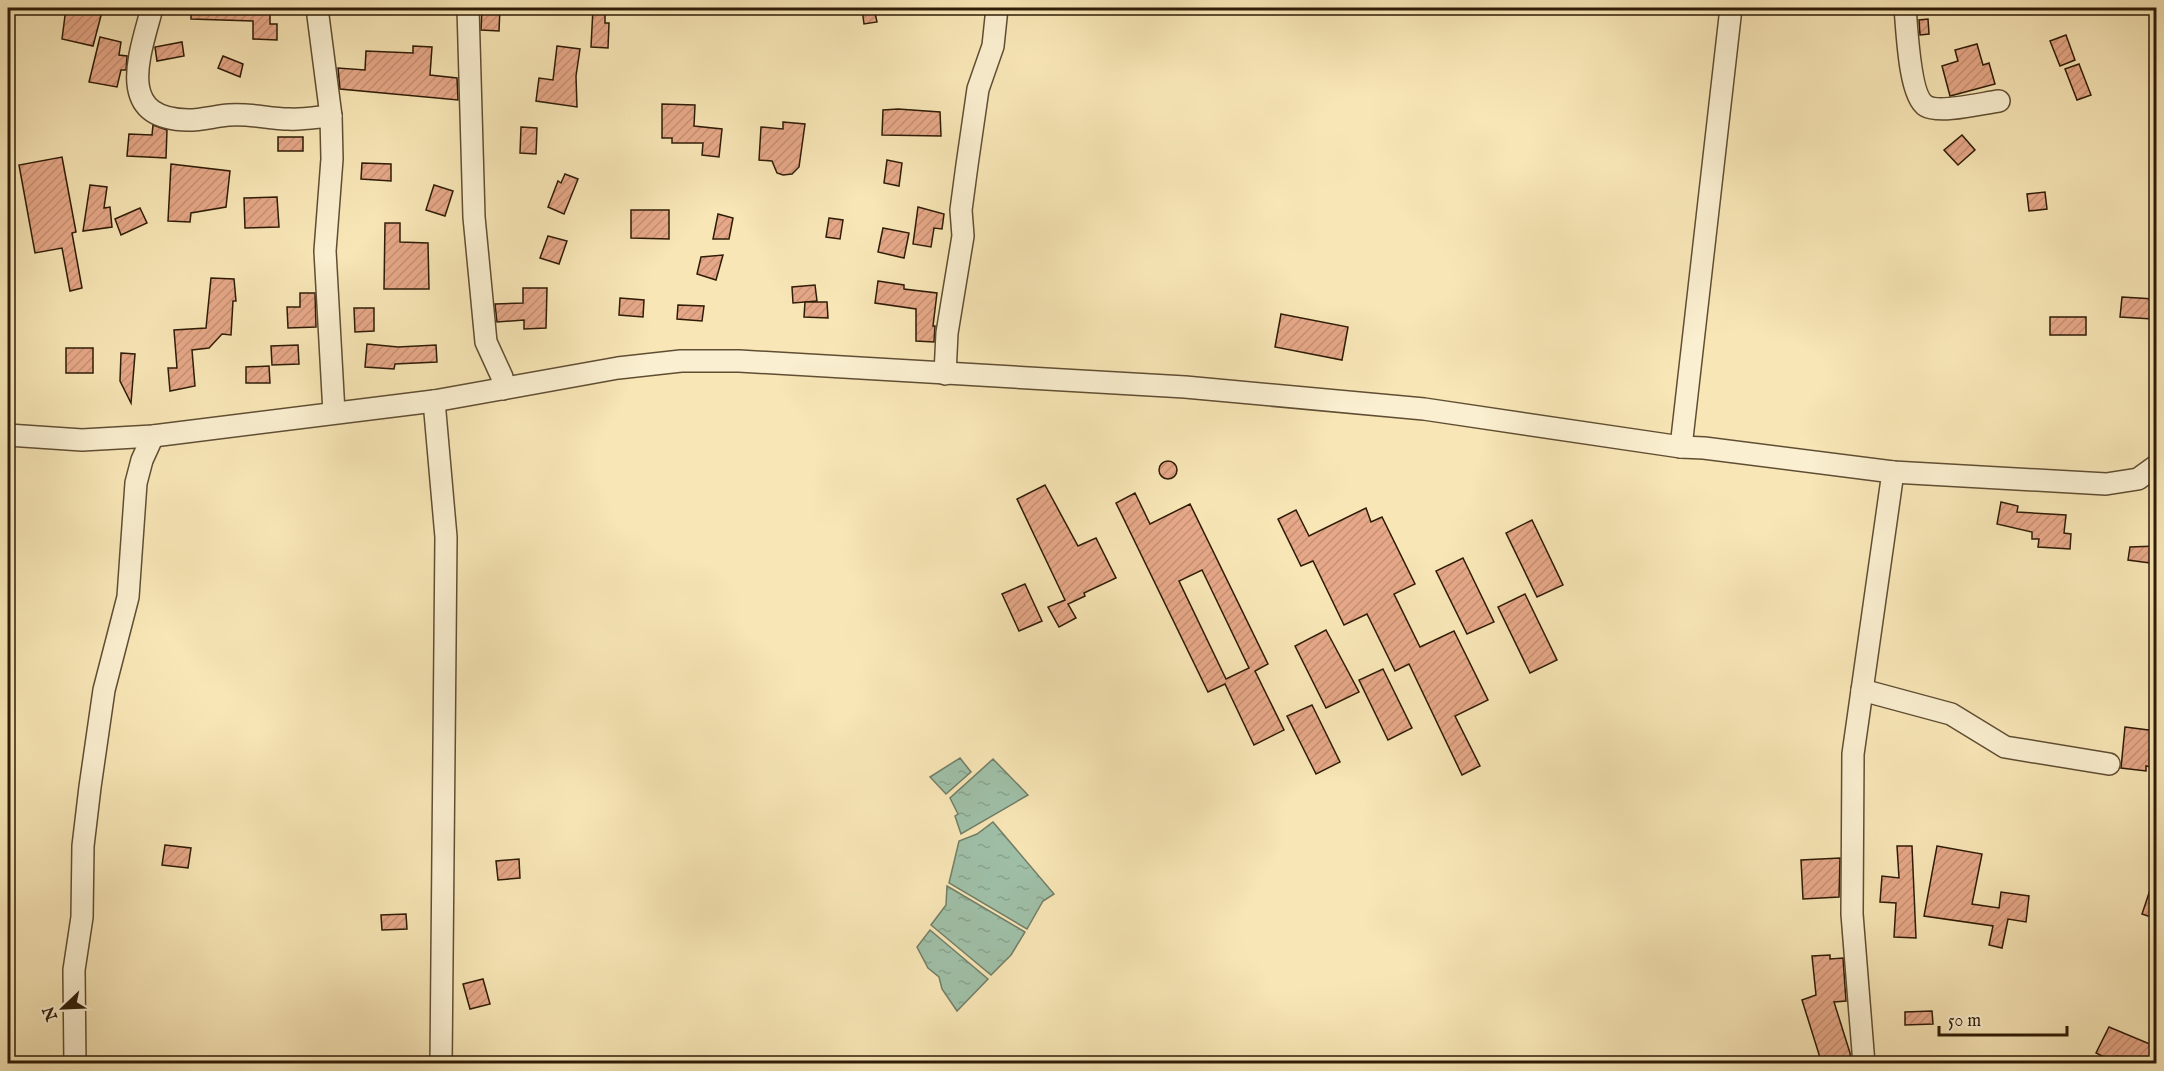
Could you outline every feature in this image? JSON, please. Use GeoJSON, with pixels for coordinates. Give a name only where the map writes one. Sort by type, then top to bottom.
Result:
{"type":"FeatureCollection","features":[{"type":"Feature","properties":{"kind":"street"},"geometry":{"type":"LineString","coordinates":[[152,8],[141,51],[137,86],[138,94],[150,109],[170,118],[190,120],[230,114],[290,120],[331,116]]}},
{"type":"Feature","properties":{"kind":"street"},"geometry":{"type":"LineString","coordinates":[[317,8],[331,116],[332,159],[325,251],[335,394],[334,413]]}},
{"type":"Feature","properties":{"kind":"street"},"geometry":{"type":"LineString","coordinates":[[468,8],[474,217],[486,342],[502,377],[502,389]]}},
{"type":"Feature","properties":{"kind":"street"},"geometry":{"type":"LineString","coordinates":[[945,374],[947,333],[961,256],[961,210],[967,165],[978,88],[993,46],[997,8]]}},
{"type":"Feature","properties":{"kind":"street"},"geometry":{"type":"LineString","coordinates":[[1681,447],[1731,8]]}},
{"type":"Feature","properties":{"kind":"street"},"geometry":{"type":"LineString","coordinates":[[1905,8],[1913,76],[1918,96],[1926,106],[1941,109],[1999,100]]}},
{"type":"Feature","properties":{"kind":"street"},"geometry":{"type":"LineString","coordinates":[[8,435],[82,440],[153,436],[434,401],[618,368],[681,361],[739,361],[1185,387],[1424,409],[1681,447],[1893,472],[2106,484],[2138,479],[2157,466]]}},
{"type":"Feature","properties":{"kind":"street"},"geometry":{"type":"LineString","coordinates":[[434,401],[446,537],[441,1064]]}},
{"type":"Feature","properties":{"kind":"street"},"geometry":{"type":"LineString","coordinates":[[75,1064],[74,970],[82,917],[83,846],[90,787],[104,690],[128,597],[136,483],[142,460],[153,436]]}},
{"type":"Feature","properties":{"kind":"street"},"geometry":{"type":"LineString","coordinates":[[1864,1064],[1852,914],[1853,754],[1893,472]]}},
{"type":"Feature","properties":{"kind":"street"},"geometry":{"type":"LineString","coordinates":[[1862,690],[1951,714],[2005,747],[2109,764]]}},
{"type":"Feature","properties":{"kind":"water"},"geometry":{"type":"Polygon","coordinates":[[[960,758],[971,772],[946,794],[930,777],[960,758]]]}},
{"type":"Feature","properties":{"kind":"water"},"geometry":{"type":"Polygon","coordinates":[[[993,759],[1028,795],[961,834],[955,816],[958,814],[950,798],[993,759]]]}},
{"type":"Feature","properties":{"kind":"water"},"geometry":{"type":"Polygon","coordinates":[[[993,822],[1054,894],[1043,901],[1027,929],[949,883],[959,841],[977,834],[993,822]]]}},
{"type":"Feature","properties":{"kind":"water"},"geometry":{"type":"Polygon","coordinates":[[[947,886],[1025,932],[1011,955],[991,975],[931,925],[946,905],[947,886]]]}},
{"type":"Feature","properties":{"kind":"water"},"geometry":{"type":"Polygon","coordinates":[[[930,930],[988,979],[957,1011],[942,989],[939,977],[928,968],[917,947],[930,930]]]}},
{"type":"Feature","properties":{"kind":"building"},"geometry":{"type":"Polygon","coordinates":[[[66,8],[103,8],[93,46],[62,39],[66,8]]]}},
{"type":"Feature","properties":{"kind":"building"},"geometry":{"type":"Polygon","coordinates":[[[191,8],[270,8],[270,24],[277,24],[277,40],[253,39],[253,21],[191,19],[191,8]]]}},
{"type":"Feature","properties":{"kind":"building"},"geometry":{"type":"Polygon","coordinates":[[[482,8],[500,8],[499,31],[481,30],[482,8]]]}},
{"type":"Feature","properties":{"kind":"building"},"geometry":{"type":"Polygon","coordinates":[[[593,8],[605,8],[605,23],[609,23],[608,48],[591,47],[593,8]]]}},
{"type":"Feature","properties":{"kind":"building"},"geometry":{"type":"Polygon","coordinates":[[[874,8],[877,22],[864,24],[862,9],[874,8]]]}},
{"type":"Feature","properties":{"kind":"building"},"geometry":{"type":"Polygon","coordinates":[[[1928,19],[1929,34],[1920,35],[1919,20],[1928,19]]]}},
{"type":"Feature","properties":{"kind":"building"},"geometry":{"type":"Polygon","coordinates":[[[2066,35],[2075,60],[2060,66],[2050,41],[2066,35]]]}},
{"type":"Feature","properties":{"kind":"building"},"geometry":{"type":"Polygon","coordinates":[[[100,37],[121,42],[119,55],[127,56],[126,70],[121,70],[117,87],[89,82],[100,37]]]}},
{"type":"Feature","properties":{"kind":"building"},"geometry":{"type":"Polygon","coordinates":[[[182,42],[184,56],[157,61],[155,47],[182,42]]]}},
{"type":"Feature","properties":{"kind":"building"},"geometry":{"type":"Polygon","coordinates":[[[1977,44],[1983,65],[1989,63],[1995,84],[1950,96],[1942,66],[1958,61],[1955,50],[1977,44]]]}},
{"type":"Feature","properties":{"kind":"building"},"geometry":{"type":"Polygon","coordinates":[[[413,46],[432,47],[430,75],[457,78],[458,100],[340,89],[338,68],[365,70],[366,51],[413,53],[413,46]]]}},
{"type":"Feature","properties":{"kind":"building"},"geometry":{"type":"Polygon","coordinates":[[[557,46],[580,49],[576,76],[577,107],[536,101],[539,78],[553,80],[557,46]]]}},
{"type":"Feature","properties":{"kind":"building"},"geometry":{"type":"Polygon","coordinates":[[[223,56],[243,64],[240,77],[218,68],[223,56]]]}},
{"type":"Feature","properties":{"kind":"building"},"geometry":{"type":"Polygon","coordinates":[[[2079,64],[2091,95],[2077,100],[2065,69],[2079,64]]]}},
{"type":"Feature","properties":{"kind":"building"},"geometry":{"type":"Polygon","coordinates":[[[662,104],[695,105],[694,126],[722,129],[719,157],[702,155],[703,143],[672,143],[672,138],[662,138],[662,104]]]}},
{"type":"Feature","properties":{"kind":"building"},"geometry":{"type":"Polygon","coordinates":[[[883,110],[940,112],[941,136],[882,135],[883,110]]]}},
{"type":"Feature","properties":{"kind":"building"},"geometry":{"type":"Polygon","coordinates":[[[783,122],[805,124],[799,167],[792,174],[783,175],[777,173],[772,161],[759,160],[761,127],[783,129],[783,122]]]}},
{"type":"Feature","properties":{"kind":"building"},"geometry":{"type":"Polygon","coordinates":[[[153,125],[167,130],[166,158],[127,156],[129,134],[152,135],[153,125]]]}},
{"type":"Feature","properties":{"kind":"building"},"geometry":{"type":"Polygon","coordinates":[[[521,127],[537,128],[536,154],[520,153],[521,127]]]}},
{"type":"Feature","properties":{"kind":"building"},"geometry":{"type":"Polygon","coordinates":[[[1962,135],[1975,150],[1958,165],[1944,150],[1962,135]]]}},
{"type":"Feature","properties":{"kind":"building"},"geometry":{"type":"Polygon","coordinates":[[[278,137],[303,137],[303,151],[278,151],[278,137]]]}},
{"type":"Feature","properties":{"kind":"building"},"geometry":{"type":"Polygon","coordinates":[[[62,157],[76,232],[72,233],[82,288],[70,291],[62,248],[35,253],[19,165],[62,157]]]}},
{"type":"Feature","properties":{"kind":"building"},"geometry":{"type":"Polygon","coordinates":[[[887,160],[902,163],[899,186],[884,183],[887,160]]]}},
{"type":"Feature","properties":{"kind":"building"},"geometry":{"type":"Polygon","coordinates":[[[362,163],[391,164],[391,181],[361,179],[362,163]]]}},
{"type":"Feature","properties":{"kind":"building"},"geometry":{"type":"Polygon","coordinates":[[[171,164],[230,171],[226,207],[191,213],[190,222],[168,221],[171,164]]]}},
{"type":"Feature","properties":{"kind":"building"},"geometry":{"type":"Polygon","coordinates":[[[565,174],[578,179],[564,214],[548,207],[558,181],[561,183],[565,174]]]}},
{"type":"Feature","properties":{"kind":"building"},"geometry":{"type":"Polygon","coordinates":[[[90,185],[107,187],[104,208],[110,207],[112,227],[83,231],[90,185]]]}},
{"type":"Feature","properties":{"kind":"building"},"geometry":{"type":"Polygon","coordinates":[[[434,185],[453,191],[445,216],[426,210],[434,185]]]}},
{"type":"Feature","properties":{"kind":"building"},"geometry":{"type":"Polygon","coordinates":[[[2045,192],[2047,209],[2029,211],[2027,194],[2045,192]]]}},
{"type":"Feature","properties":{"kind":"building"},"geometry":{"type":"Polygon","coordinates":[[[277,197],[279,227],[245,228],[244,198],[277,197]]]}},
{"type":"Feature","properties":{"kind":"building"},"geometry":{"type":"Polygon","coordinates":[[[918,207],[944,214],[942,229],[934,228],[931,247],[913,244],[918,207]]]}},
{"type":"Feature","properties":{"kind":"building"},"geometry":{"type":"Polygon","coordinates":[[[140,208],[147,223],[121,235],[115,219],[140,208]]]}},
{"type":"Feature","properties":{"kind":"building"},"geometry":{"type":"Polygon","coordinates":[[[631,210],[669,210],[669,239],[631,238],[631,210]]]}},
{"type":"Feature","properties":{"kind":"building"},"geometry":{"type":"Polygon","coordinates":[[[718,214],[733,218],[729,239],[713,239],[718,214]]]}},
{"type":"Feature","properties":{"kind":"building"},"geometry":{"type":"Polygon","coordinates":[[[829,218],[843,220],[840,239],[826,237],[829,218]]]}},
{"type":"Feature","properties":{"kind":"building"},"geometry":{"type":"Polygon","coordinates":[[[385,223],[400,223],[400,242],[428,243],[429,289],[384,289],[385,223]]]}},
{"type":"Feature","properties":{"kind":"building"},"geometry":{"type":"Polygon","coordinates":[[[883,228],[909,233],[904,258],[878,252],[883,228]]]}},
{"type":"Feature","properties":{"kind":"building"},"geometry":{"type":"Polygon","coordinates":[[[548,236],[567,241],[559,264],[540,258],[548,236]]]}},
{"type":"Feature","properties":{"kind":"building"},"geometry":{"type":"Polygon","coordinates":[[[723,255],[716,280],[697,274],[701,257],[723,255]]]}},
{"type":"Feature","properties":{"kind":"building"},"geometry":{"type":"Polygon","coordinates":[[[211,278],[234,279],[236,301],[233,301],[231,335],[222,334],[209,348],[192,350],[195,386],[170,391],[168,368],[177,368],[174,330],[206,328],[211,278]]]}},
{"type":"Feature","properties":{"kind":"building"},"geometry":{"type":"Polygon","coordinates":[[[878,281],[904,285],[904,289],[937,293],[933,326],[935,326],[934,342],[916,341],[916,309],[875,303],[878,281]]]}},
{"type":"Feature","properties":{"kind":"building"},"geometry":{"type":"Polygon","coordinates":[[[815,285],[817,301],[793,303],[792,287],[815,285]]]}},
{"type":"Feature","properties":{"kind":"building"},"geometry":{"type":"Polygon","coordinates":[[[523,288],[547,288],[546,328],[524,329],[524,320],[497,322],[495,304],[523,303],[523,288]]]}},
{"type":"Feature","properties":{"kind":"building"},"geometry":{"type":"Polygon","coordinates":[[[300,293],[315,293],[316,327],[288,328],[287,307],[300,307],[300,293]]]}},
{"type":"Feature","properties":{"kind":"building"},"geometry":{"type":"Polygon","coordinates":[[[2122,297],[2154,299],[2152,319],[2120,317],[2122,297]]]}},
{"type":"Feature","properties":{"kind":"building"},"geometry":{"type":"Polygon","coordinates":[[[620,298],[644,300],[643,317],[619,315],[620,298]]]}},
{"type":"Feature","properties":{"kind":"building"},"geometry":{"type":"Polygon","coordinates":[[[805,302],[827,302],[828,318],[804,317],[805,302]]]}},
{"type":"Feature","properties":{"kind":"building"},"geometry":{"type":"Polygon","coordinates":[[[678,305],[704,306],[702,321],[677,319],[678,305]]]}},
{"type":"Feature","properties":{"kind":"building"},"geometry":{"type":"Polygon","coordinates":[[[354,308],[374,308],[374,331],[355,332],[354,308]]]}},
{"type":"Feature","properties":{"kind":"building"},"geometry":{"type":"Polygon","coordinates":[[[1281,314],[1348,327],[1342,360],[1275,347],[1281,314]]]}},
{"type":"Feature","properties":{"kind":"building"},"geometry":{"type":"Polygon","coordinates":[[[2050,317],[2086,317],[2086,335],[2050,335],[2050,317]]]}},
{"type":"Feature","properties":{"kind":"building"},"geometry":{"type":"Polygon","coordinates":[[[367,344],[398,347],[436,345],[437,362],[395,364],[394,369],[365,367],[367,344]]]}},
{"type":"Feature","properties":{"kind":"building"},"geometry":{"type":"Polygon","coordinates":[[[298,345],[299,364],[272,365],[271,346],[298,345]]]}},
{"type":"Feature","properties":{"kind":"building"},"geometry":{"type":"Polygon","coordinates":[[[66,348],[93,348],[93,373],[66,373],[66,348]]]}},
{"type":"Feature","properties":{"kind":"building"},"geometry":{"type":"Polygon","coordinates":[[[121,353],[135,354],[131,403],[120,381],[121,353]]]}},
{"type":"Feature","properties":{"kind":"building"},"geometry":{"type":"Polygon","coordinates":[[[269,366],[270,383],[246,383],[246,367],[269,366]]]}},
{"type":"Feature","properties":{"kind":"building"},"geometry":{"type":"Polygon","coordinates":[[[1164,461],[1172,461],[1177,466],[1175,477],[1164,479],[1159,474],[1159,466],[1164,461]]]}},
{"type":"Feature","properties":{"kind":"building"},"geometry":{"type":"Polygon","coordinates":[[[1045,485],[1078,546],[1096,538],[1116,578],[1084,593],[1085,596],[1068,604],[1076,618],[1059,627],[1048,607],[1065,600],[1017,499],[1045,485]]]}},
{"type":"Feature","properties":{"kind":"building"},"geometry":{"type":"Polygon","coordinates":[[[1135,493],[1150,524],[1190,504],[1268,664],[1255,671],[1284,730],[1254,745],[1225,684],[1208,692],[1116,503],[1135,493]],[[1202,570],[1179,581],[1226,679],[1249,668],[1202,570]]]}},
{"type":"Feature","properties":{"kind":"building"},"geometry":{"type":"Polygon","coordinates":[[[2001,502],[2018,506],[2017,512],[2066,515],[2064,533],[2071,534],[2070,549],[2038,547],[2039,539],[2032,539],[2032,532],[1997,524],[2001,502]]]}},
{"type":"Feature","properties":{"kind":"building"},"geometry":{"type":"Polygon","coordinates":[[[1366,508],[1371,522],[1382,517],[1415,584],[1394,594],[1420,647],[1454,631],[1488,700],[1455,716],[1480,766],[1462,775],[1409,664],[1395,671],[1367,614],[1344,625],[1313,561],[1301,566],[1278,519],[1296,510],[1309,536],[1366,508]]]}},
{"type":"Feature","properties":{"kind":"building"},"geometry":{"type":"Polygon","coordinates":[[[1532,520],[1563,585],[1537,597],[1506,533],[1532,520]]]}},
{"type":"Feature","properties":{"kind":"building"},"geometry":{"type":"Polygon","coordinates":[[[2157,546],[2157,564],[2128,560],[2130,547],[2157,546]]]}},
{"type":"Feature","properties":{"kind":"building"},"geometry":{"type":"Polygon","coordinates":[[[1463,558],[1494,622],[1467,634],[1436,571],[1463,558]]]}},
{"type":"Feature","properties":{"kind":"building"},"geometry":{"type":"Polygon","coordinates":[[[1025,584],[1042,621],[1019,631],[1002,594],[1025,584]]]}},
{"type":"Feature","properties":{"kind":"building"},"geometry":{"type":"Polygon","coordinates":[[[1525,594],[1557,660],[1530,673],[1498,607],[1525,594]]]}},
{"type":"Feature","properties":{"kind":"building"},"geometry":{"type":"Polygon","coordinates":[[[1326,630],[1359,692],[1326,708],[1295,646],[1326,630]]]}},
{"type":"Feature","properties":{"kind":"building"},"geometry":{"type":"Polygon","coordinates":[[[1383,669],[1412,728],[1388,740],[1359,680],[1383,669]]]}},
{"type":"Feature","properties":{"kind":"building"},"geometry":{"type":"Polygon","coordinates":[[[1312,705],[1340,762],[1316,774],[1287,716],[1312,705]]]}},
{"type":"Feature","properties":{"kind":"building"},"geometry":{"type":"Polygon","coordinates":[[[2125,727],[2156,731],[2151,767],[2146,766],[2146,771],[2121,768],[2125,727]]]}},
{"type":"Feature","properties":{"kind":"building"},"geometry":{"type":"Polygon","coordinates":[[[165,845],[191,848],[188,868],[162,865],[165,845]]]}},
{"type":"Feature","properties":{"kind":"building"},"geometry":{"type":"Polygon","coordinates":[[[1897,846],[1912,846],[1916,938],[1894,937],[1896,903],[1880,902],[1882,876],[1899,878],[1897,846]]]}},
{"type":"Feature","properties":{"kind":"building"},"geometry":{"type":"Polygon","coordinates":[[[1937,846],[1982,854],[1972,904],[1999,908],[2001,892],[2029,896],[2026,922],[2008,919],[2002,948],[1989,945],[1993,926],[1924,916],[1937,846]]]}},
{"type":"Feature","properties":{"kind":"building"},"geometry":{"type":"Polygon","coordinates":[[[1840,858],[1839,897],[1803,899],[1801,860],[1840,858]]]}},
{"type":"Feature","properties":{"kind":"building"},"geometry":{"type":"Polygon","coordinates":[[[519,859],[520,878],[498,880],[496,861],[519,859]]]}},
{"type":"Feature","properties":{"kind":"building"},"geometry":{"type":"Polygon","coordinates":[[[2154,878],[2157,878],[2157,919],[2142,914],[2154,878]]]}},
{"type":"Feature","properties":{"kind":"building"},"geometry":{"type":"Polygon","coordinates":[[[406,914],[407,929],[382,930],[381,915],[406,914]]]}},
{"type":"Feature","properties":{"kind":"building"},"geometry":{"type":"Polygon","coordinates":[[[1830,955],[1830,959],[1843,958],[1846,1001],[1834,1002],[1850,1053],[1851,1064],[1822,1064],[1802,1000],[1816,995],[1812,956],[1830,955]]]}},
{"type":"Feature","properties":{"kind":"building"},"geometry":{"type":"Polygon","coordinates":[[[483,979],[490,1004],[470,1009],[463,984],[483,979]]]}},
{"type":"Feature","properties":{"kind":"building"},"geometry":{"type":"Polygon","coordinates":[[[1932,1011],[1933,1024],[1905,1025],[1905,1012],[1932,1011]]]}},
{"type":"Feature","properties":{"kind":"building"},"geometry":{"type":"Polygon","coordinates":[[[2109,1027],[2157,1047],[2157,1064],[2138,1064],[2117,1056],[2114,1062],[2096,1053],[2109,1027]]]}}]}
